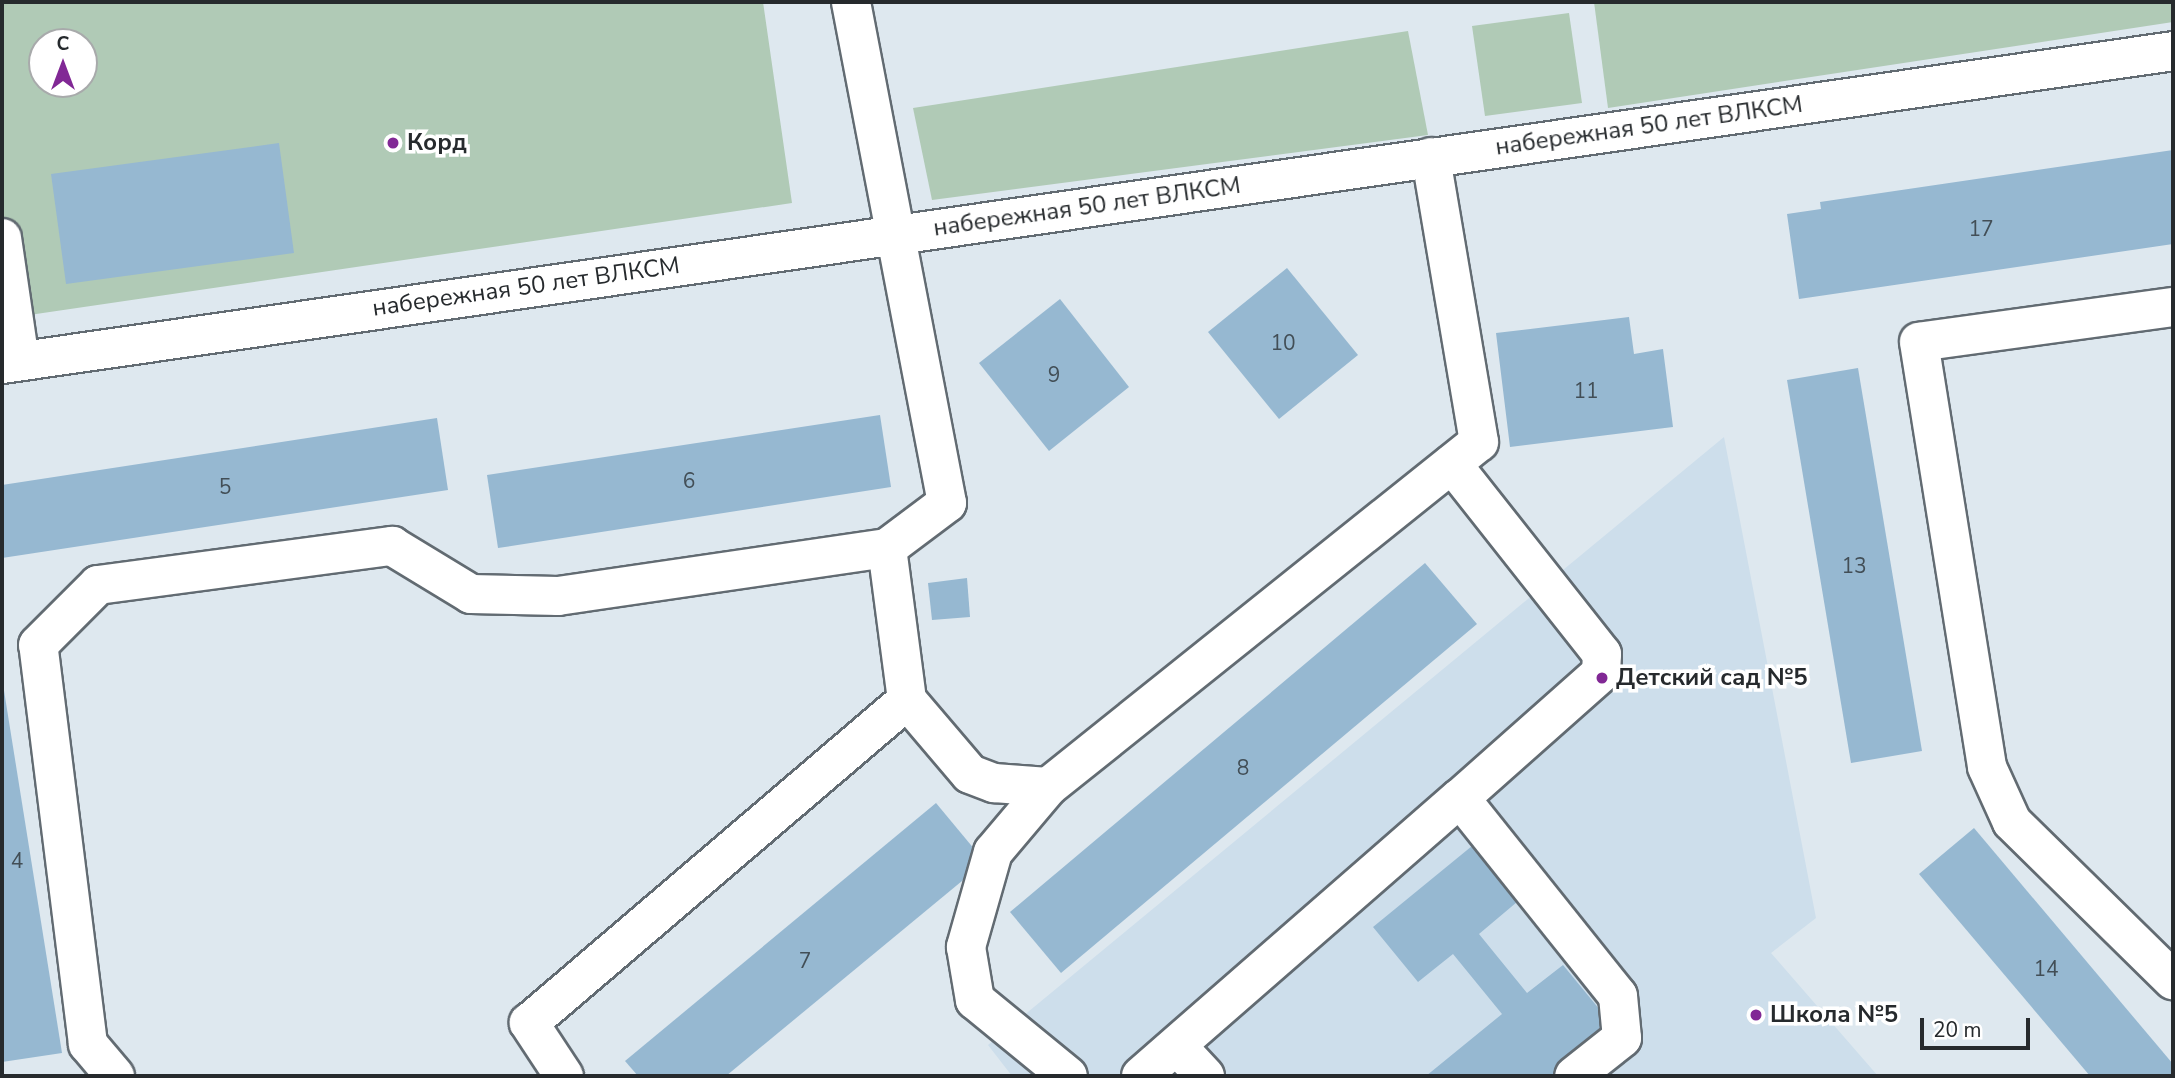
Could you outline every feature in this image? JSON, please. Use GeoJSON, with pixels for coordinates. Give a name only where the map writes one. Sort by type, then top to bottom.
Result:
{"type":"FeatureCollection","features":[{"type":"Feature","properties":{"kind":"street"},"geometry":{"type":"LineString","coordinates":[[115,1076],[88,1044],[38,645],[98,585],[393,546],[471,594],[558,596],[887,548],[947,503],[899,233],[851,2]]}},
{"type":"Feature","properties":{"kind":"street","name":"набережная 50 лет ВЛКСМ"},"geometry":{"type":"LineString","coordinates":[[11,362],[2173,51]]}},
{"type":"Feature","properties":{"kind":"street"},"geometry":{"type":"LineString","coordinates":[[1068,1076],[975,1000],[966,947],[993,852],[1048,787],[1479,442],[1432,157]]}},
{"type":"Feature","properties":{"kind":"street"},"geometry":{"type":"LineString","coordinates":[[2,238],[11,362]]}},
{"type":"Feature","properties":{"kind":"street"},"geometry":{"type":"LineString","coordinates":[[2173,307],[1919,342],[1987,767],[2012,822],[2173,980]]}},
{"type":"Feature","properties":{"kind":"street"},"geometry":{"type":"LineString","coordinates":[[1141,1076],[1601,673],[1602,654],[1452,464]]}},
{"type":"Feature","properties":{"kind":"street"},"geometry":{"type":"LineString","coordinates":[[887,548],[907,700],[970,774],[994,783],[1048,787]]}},
{"type":"Feature","properties":{"kind":"street"},"geometry":{"type":"LineString","coordinates":[[564,1076],[529,1023],[907,700]]}},
{"type":"Feature","properties":{"kind":"street"},"geometry":{"type":"LineString","coordinates":[[1460,798],[1618,996],[1622,1038],[1574,1076]]}},
{"type":"Feature","properties":{"kind":"street"},"geometry":{"type":"LineString","coordinates":[[1177,1046],[1205,1076]]}},
{"type":"Feature","properties":{"kind":"shaded area","name":"Детский сад №5"},"geometry":{"type":"Polygon","coordinates":[[[1724,437],[1816,918],[1771,953],[1878,1076],[1012,1076],[988,1045],[1724,437]]]}},
{"type":"Feature","properties":{"kind":"green space","name":"Корд"},"geometry":{"type":"Polygon","coordinates":[[[2,2],[763,2],[792,203],[2,319],[2,2]]]}},
{"type":"Feature","properties":{"kind":"green space"},"geometry":{"type":"Polygon","coordinates":[[[1594,2],[2173,2],[2173,22],[1608,108],[1594,2]]]}},
{"type":"Feature","properties":{"kind":"green space"},"geometry":{"type":"Polygon","coordinates":[[[1569,13],[1582,103],[1485,116],[1472,26],[1569,13]]]}},
{"type":"Feature","properties":{"kind":"green space"},"geometry":{"type":"Polygon","coordinates":[[[1408,31],[1428,135],[932,200],[913,108],[1408,31]]]}},
{"type":"Feature","properties":{"kind":"building"},"geometry":{"type":"Polygon","coordinates":[[[279,143],[294,253],[66,284],[51,174],[279,143]]]}},
{"type":"Feature","properties":{"kind":"building"},"geometry":{"type":"Polygon","coordinates":[[[2173,150],[2173,244],[1799,299],[1787,214],[1821,209],[1820,202],[2173,150]]]}},
{"type":"Feature","properties":{"kind":"building"},"geometry":{"type":"Polygon","coordinates":[[[1287,268],[1358,355],[1279,419],[1208,332],[1287,268]]]}},
{"type":"Feature","properties":{"kind":"building"},"geometry":{"type":"Polygon","coordinates":[[[1060,299],[1129,387],[1049,451],[979,363],[1060,299]]]}},
{"type":"Feature","properties":{"kind":"building"},"geometry":{"type":"Polygon","coordinates":[[[1629,317],[1634,354],[1663,349],[1673,427],[1510,447],[1496,333],[1629,317]]]}},
{"type":"Feature","properties":{"kind":"building"},"geometry":{"type":"Polygon","coordinates":[[[1858,368],[1922,751],[1851,763],[1787,380],[1858,368]]]}},
{"type":"Feature","properties":{"kind":"building"},"geometry":{"type":"Polygon","coordinates":[[[880,415],[891,487],[498,548],[487,475],[880,415]]]}},
{"type":"Feature","properties":{"kind":"building"},"geometry":{"type":"Polygon","coordinates":[[[437,418],[448,490],[2,558],[2,485],[437,418]]]}},
{"type":"Feature","properties":{"kind":"building"},"geometry":{"type":"Polygon","coordinates":[[[1425,563],[1477,624],[1061,973],[1010,912],[1425,563]]]}},
{"type":"Feature","properties":{"kind":"building"},"geometry":{"type":"Polygon","coordinates":[[[967,578],[970,617],[932,620],[928,583],[967,578]]]}},
{"type":"Feature","properties":{"kind":"building"},"geometry":{"type":"Polygon","coordinates":[[[2,678],[62,1053],[2,1062],[2,678]]]}},
{"type":"Feature","properties":{"kind":"building"},"geometry":{"type":"Polygon","coordinates":[[[936,803],[985,862],[726,1076],[638,1076],[625,1061],[936,803]]]}},
{"type":"Feature","properties":{"kind":"building"},"geometry":{"type":"Polygon","coordinates":[[[1974,828],[2173,1064],[2173,1076],[2090,1076],[1919,874],[1974,828]]]}},
{"type":"Feature","properties":{"kind":"building"},"geometry":{"type":"Polygon","coordinates":[[[1472,846],[1517,902],[1479,934],[1527,993],[1563,965],[1614,1027],[1553,1076],[1426,1076],[1502,1014],[1453,954],[1418,982],[1373,927],[1472,846]]]}},
{"type":"Feature","properties":{"kind":"place","name":"Корд"},"geometry":{"type":"Point","coordinates":[393,143]}},
{"type":"Feature","properties":{"kind":"place","name":"Детский сад №5"},"geometry":{"type":"Point","coordinates":[1602,678]}},
{"type":"Feature","properties":{"kind":"place","name":"Школа №5"},"geometry":{"type":"Point","coordinates":[1756,1015]}}]}
